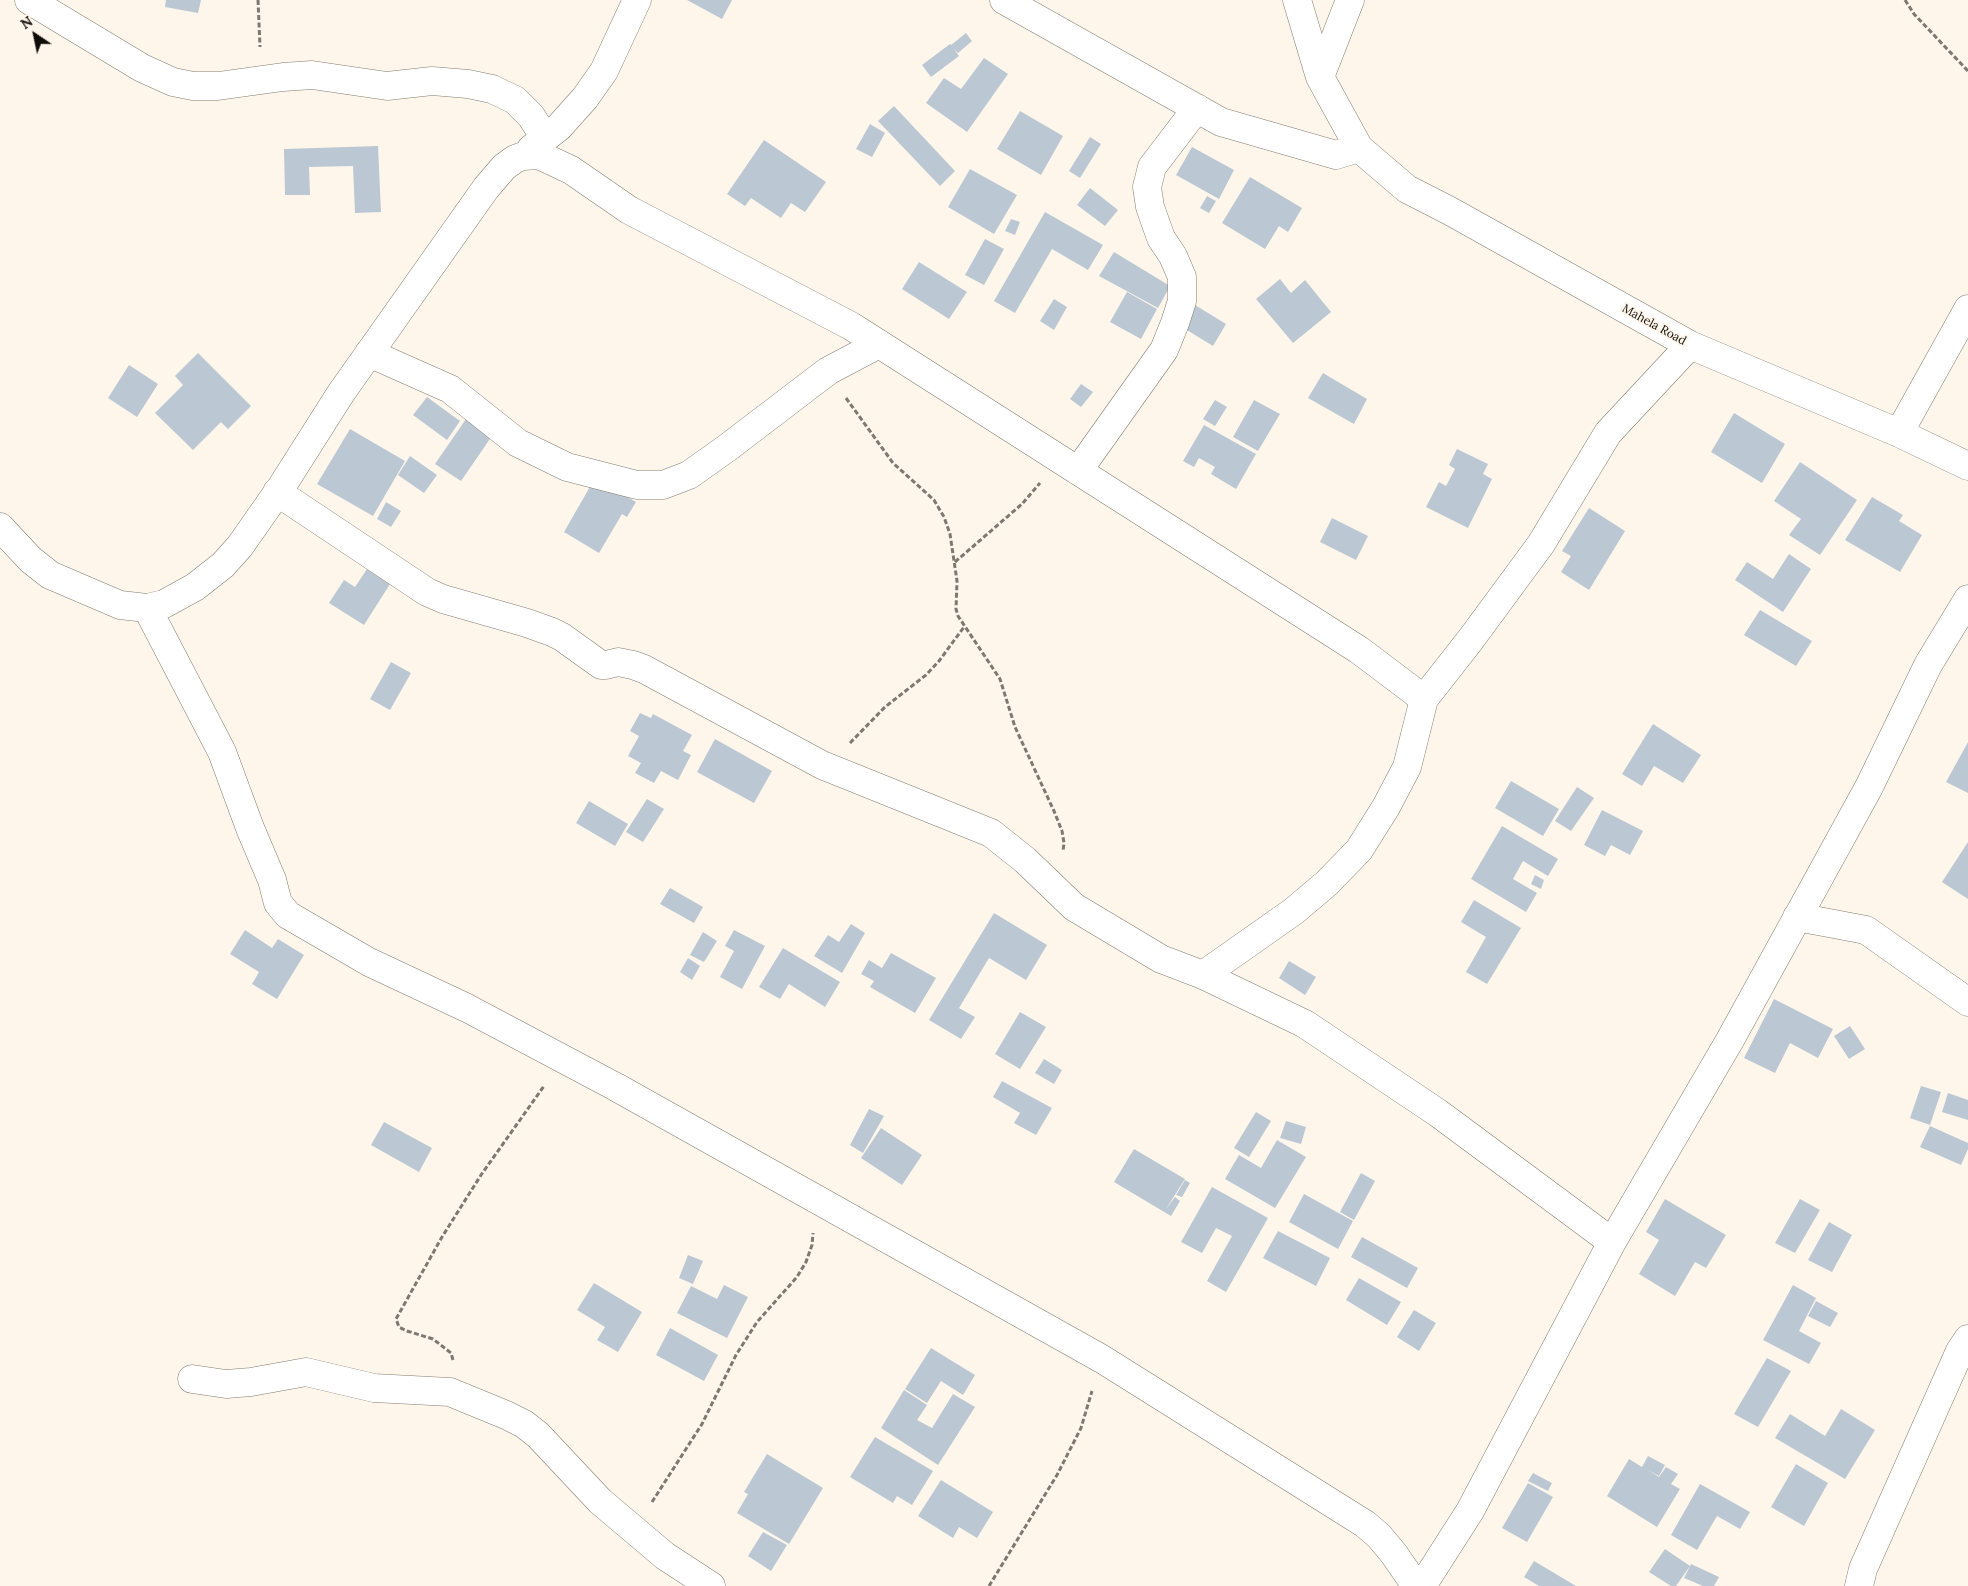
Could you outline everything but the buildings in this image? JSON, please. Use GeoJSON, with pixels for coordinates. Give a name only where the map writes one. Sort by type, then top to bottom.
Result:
{"type":"FeatureCollection","features":[{"type":"Feature","properties":{"kind":"street"},"geometry":{"type":"LineString","coordinates":[[29,0],[142,68],[172,82],[193,86],[218,86],[283,77],[312,76],[387,86],[432,81],[468,84],[492,89],[514,100],[528,112],[545,138]]}},
{"type":"Feature","properties":{"kind":"street"},"geometry":{"type":"LineString","coordinates":[[523,156],[559,127],[585,98],[604,70],[637,0]]}},
{"type":"Feature","properties":{"kind":"street"},"geometry":{"type":"LineString","coordinates":[[1004,0],[1221,122],[1336,155],[1359,148],[1320,77],[1297,0]]}},
{"type":"Feature","properties":{"kind":"street"},"geometry":{"type":"LineString","coordinates":[[1320,77],[1350,0]]}},
{"type":"Feature","properties":{"kind":"street"},"geometry":{"type":"LineString","coordinates":[[1067,464],[1164,350],[1175,324],[1182,301],[1182,277],[1173,256],[1161,238],[1150,207],[1147,187],[1152,168],[1170,141],[1197,108]]}},
{"type":"Feature","properties":{"kind":"street","name":"Mahela Road"},"geometry":{"type":"LineString","coordinates":[[1359,148],[1407,189],[1690,345],[1899,433],[1968,466]]}},
{"type":"Feature","properties":{"kind":"street"},"geometry":{"type":"LineString","coordinates":[[0,527],[31,560],[50,575],[120,606],[146,608],[164,604],[195,587],[223,566],[240,546],[341,393],[486,188],[504,167],[515,159],[539,154],[571,170],[629,210],[851,326],[1359,650],[1424,699]]}},
{"type":"Feature","properties":{"kind":"street"},"geometry":{"type":"LineString","coordinates":[[1899,433],[1968,309]]}},
{"type":"Feature","properties":{"kind":"street"},"geometry":{"type":"LineString","coordinates":[[369,353],[450,389],[518,443],[567,467],[637,485],[663,485],[689,475],[828,371],[879,344]]}},
{"type":"Feature","properties":{"kind":"street"},"geometry":{"type":"LineString","coordinates":[[1203,976],[1294,911],[1328,883],[1359,850],[1386,807],[1407,767],[1424,699],[1541,544],[1608,433],[1690,345]]}},
{"type":"Feature","properties":{"kind":"street"},"geometry":{"type":"LineString","coordinates":[[277,492],[427,592],[443,599],[552,632],[601,665],[606,666],[618,662],[644,669],[822,765],[991,833],[1012,848],[1074,907],[1161,960],[1203,976],[1305,1024],[1438,1113],[1612,1242]]}},
{"type":"Feature","properties":{"kind":"street"},"geometry":{"type":"LineString","coordinates":[[1422,1586],[1470,1511],[1612,1242],[1730,1040],[1869,787],[1928,665],[1968,599]]}},
{"type":"Feature","properties":{"kind":"street"},"geometry":{"type":"LineString","coordinates":[[146,608],[222,752],[282,910],[320,935],[369,962],[467,1008],[563,1059],[1102,1359],[1365,1524],[1379,1536],[1394,1554],[1416,1586]]}},
{"type":"Feature","properties":{"kind":"street"},"geometry":{"type":"LineString","coordinates":[[1797,917],[1866,930],[1968,1002]]}},
{"type":"Feature","properties":{"kind":"street"},"geometry":{"type":"LineString","coordinates":[[1859,1586],[1872,1551],[1960,1351],[1968,1338]]}},
{"type":"Feature","properties":{"kind":"street"},"geometry":{"type":"LineString","coordinates":[[192,1380],[226,1384],[251,1382],[306,1372],[374,1388],[450,1392],[506,1415],[538,1434],[600,1501],[665,1556],[711,1586]]}},
{"type":"Feature","properties":{"kind":"path"},"geometry":{"type":"LineString","coordinates":[[258,0],[262,81]]}},
{"type":"Feature","properties":{"kind":"path"},"geometry":{"type":"LineString","coordinates":[[1905,0],[1914,14],[1968,72]]}},
{"type":"Feature","properties":{"kind":"path"},"geometry":{"type":"LineString","coordinates":[[828,371],[894,463],[934,500],[944,516],[950,534],[955,562],[957,581],[956,609],[958,616],[1000,678],[1015,727],[1062,831],[1063,850],[1050,883]]}},
{"type":"Feature","properties":{"kind":"path"},"geometry":{"type":"LineString","coordinates":[[955,562],[999,525],[1039,486],[1067,464]]}},
{"type":"Feature","properties":{"kind":"path"},"geometry":{"type":"LineString","coordinates":[[822,765],[856,737],[884,707],[926,674],[939,661],[964,627]]}},
{"type":"Feature","properties":{"kind":"path"},"geometry":{"type":"LineString","coordinates":[[450,1392],[454,1373],[451,1353],[433,1339],[399,1327],[396,1319],[442,1237],[481,1175],[563,1059]]}},
{"type":"Feature","properties":{"kind":"path"},"geometry":{"type":"LineString","coordinates":[[634,1530],[702,1424],[742,1346],[757,1322],[797,1277],[806,1262],[812,1245],[813,1198]]}},
{"type":"Feature","properties":{"kind":"path"},"geometry":{"type":"LineString","coordinates":[[989,1586],[1057,1475],[1081,1428],[1102,1359]]}}]}
